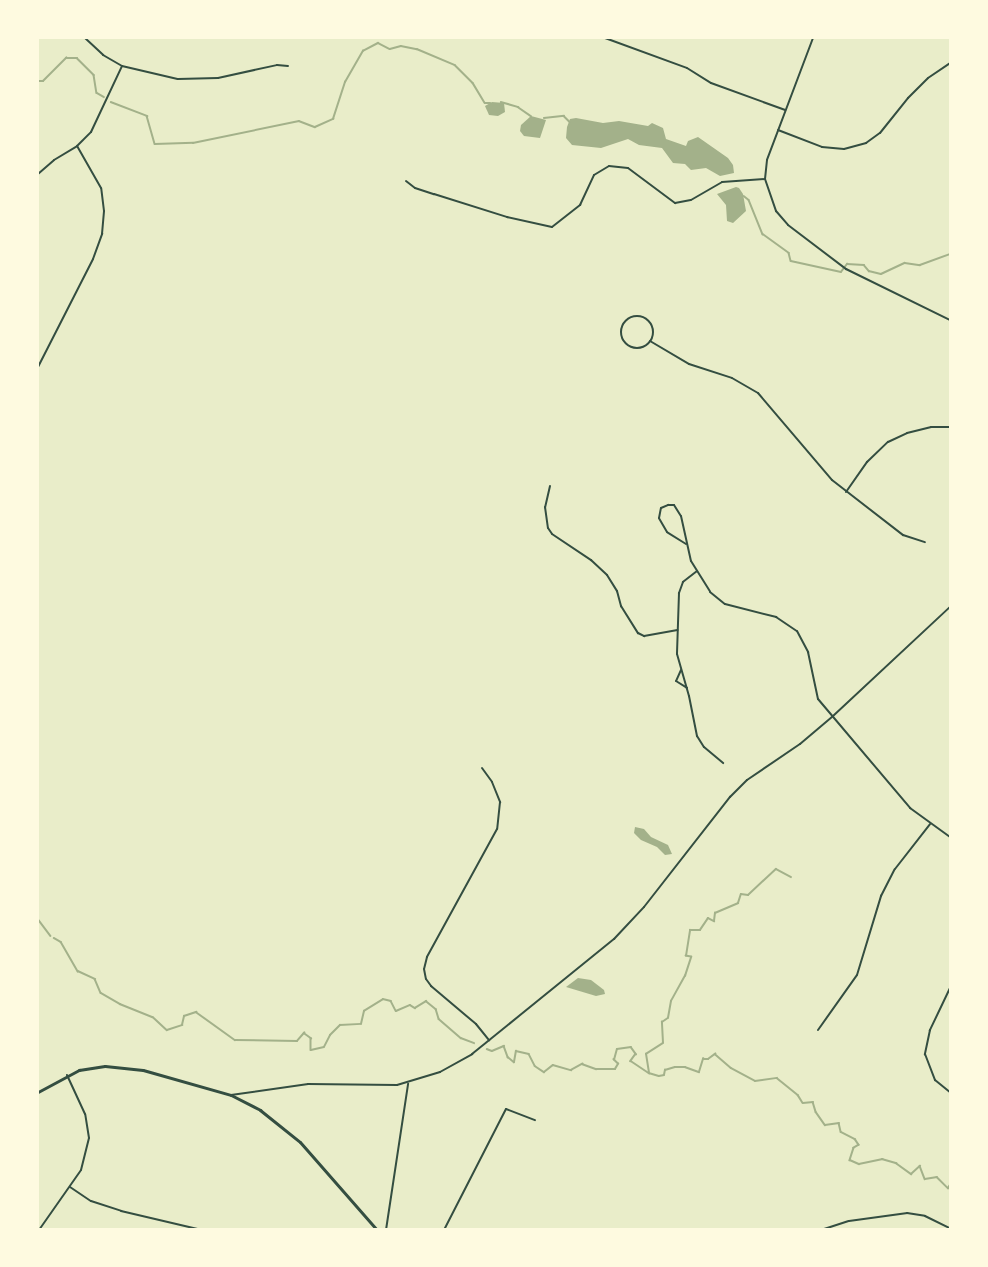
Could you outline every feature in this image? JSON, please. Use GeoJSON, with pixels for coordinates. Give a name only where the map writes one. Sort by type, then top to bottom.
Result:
{"type":"FeatureCollection","features":[{"type":"Feature","properties":{"kind":"street"},"geometry":{"type":"LineString","coordinates":[[85,38],[103,55],[122,66],[191,80],[218,78],[277,65],[288,66]]}},
{"type":"Feature","properties":{"kind":"street"},"geometry":{"type":"LineString","coordinates":[[605,38],[687,68],[718,86],[785,110]]}},
{"type":"Feature","properties":{"kind":"street"},"geometry":{"type":"LineString","coordinates":[[813,38],[767,160],[765,179],[776,211],[788,225],[845,268],[951,320]]}},
{"type":"Feature","properties":{"kind":"street"},"geometry":{"type":"LineString","coordinates":[[778,130],[822,147],[844,149],[866,144],[880,132],[928,78],[951,63]]}},
{"type":"Feature","properties":{"kind":"street"},"geometry":{"type":"LineString","coordinates":[[38,174],[54,160],[77,146],[98,120],[122,66]]}},
{"type":"Feature","properties":{"kind":"street"},"geometry":{"type":"LineString","coordinates":[[38,367],[93,260],[102,234],[104,211],[100,188],[77,146]]}},
{"type":"Feature","properties":{"kind":"street"},"geometry":{"type":"LineString","coordinates":[[406,181],[415,188],[507,217],[552,227],[580,205],[594,174],[609,166],[627,168],[675,203],[691,200],[722,182],[765,179]]}},
{"type":"Feature","properties":{"kind":"street"},"geometry":{"type":"LineString","coordinates":[[635,316],[645,319],[652,329],[650,341],[637,348],[627,345],[622,338],[623,325],[635,316]]}},
{"type":"Feature","properties":{"kind":"street"},"geometry":{"type":"LineString","coordinates":[[650,341],[689,364],[732,378],[758,393],[824,473],[903,535],[925,542]]}},
{"type":"Feature","properties":{"kind":"street"},"geometry":{"type":"LineString","coordinates":[[846,492],[867,462],[888,442],[907,433],[931,427],[951,427]]}},
{"type":"Feature","properties":{"kind":"street"},"geometry":{"type":"LineString","coordinates":[[550,486],[545,507],[549,530],[591,560],[607,575],[617,591],[621,606],[638,633],[644,636],[677,630]]}},
{"type":"Feature","properties":{"kind":"street"},"geometry":{"type":"LineString","coordinates":[[686,544],[667,532],[658,518],[661,508],[674,505],[681,516],[686,544],[697,571],[710,592],[724,604],[776,617],[796,631],[808,652],[818,699],[893,790],[930,824],[951,837]]}},
{"type":"Feature","properties":{"kind":"street"},"geometry":{"type":"LineString","coordinates":[[697,571],[683,582],[680,590],[677,654],[697,736],[707,751],[723,763]]}},
{"type":"Feature","properties":{"kind":"street"},"geometry":{"type":"LineString","coordinates":[[231,1095],[308,1084],[397,1085],[459,1063],[619,934],[644,908],[730,796],[747,780],[800,744],[833,716],[951,607]]}},
{"type":"Feature","properties":{"kind":"street"},"geometry":{"type":"LineString","coordinates":[[681,670],[676,681],[687,688]]}},
{"type":"Feature","properties":{"kind":"street"},"geometry":{"type":"LineString","coordinates":[[482,768],[492,782],[500,802],[497,829],[427,957],[424,969],[426,979],[431,986],[476,1024],[489,1040]]}},
{"type":"Feature","properties":{"kind":"street"},"geometry":{"type":"LineString","coordinates":[[818,1030],[856,975],[876,908],[891,878],[930,824]]}},
{"type":"Feature","properties":{"kind":"street"},"geometry":{"type":"LineString","coordinates":[[951,988],[930,1030],[925,1054],[935,1080],[951,1092]]}},
{"type":"Feature","properties":{"kind":"street"},"geometry":{"type":"LineString","coordinates":[[38,1092],[67,1075],[96,1066],[134,1068],[231,1095],[260,1110],[300,1142],[377,1230]]}},
{"type":"Feature","properties":{"kind":"street"},"geometry":{"type":"LineString","coordinates":[[39,1230],[81,1170],[89,1138],[85,1114],[67,1075]]}},
{"type":"Feature","properties":{"kind":"street"},"geometry":{"type":"LineString","coordinates":[[386,1230],[408,1083]]}},
{"type":"Feature","properties":{"kind":"street"},"geometry":{"type":"LineString","coordinates":[[444,1230],[506,1108],[535,1120]]}},
{"type":"Feature","properties":{"kind":"street"},"geometry":{"type":"LineString","coordinates":[[70,1187],[91,1201],[121,1211],[202,1230]]}},
{"type":"Feature","properties":{"kind":"street"},"geometry":{"type":"LineString","coordinates":[[821,1230],[849,1221],[908,1213],[925,1216],[951,1228]]}},
{"type":"Feature","properties":{"kind":"shaded area"},"geometry":{"type":"Polygon","coordinates":[[[492,102],[504,103],[505,112],[498,116],[489,115],[485,106],[492,102]]]}},
{"type":"Feature","properties":{"kind":"shaded area"},"geometry":{"type":"Polygon","coordinates":[[[531,116],[546,120],[540,138],[524,136],[520,131],[521,125],[531,116]]]}},
{"type":"Feature","properties":{"kind":"shaded area"},"geometry":{"type":"Polygon","coordinates":[[[570,119],[603,123],[619,121],[648,126],[652,123],[663,128],[666,139],[686,146],[688,141],[698,137],[728,158],[733,165],[734,173],[720,176],[706,168],[691,170],[685,164],[673,163],[662,148],[639,145],[628,139],[601,148],[572,145],[566,138],[567,127],[570,119]]]}},
{"type":"Feature","properties":{"kind":"shaded area"},"geometry":{"type":"Polygon","coordinates":[[[736,187],[743,194],[746,211],[733,223],[727,221],[726,205],[717,194],[736,187]]]}},
{"type":"Feature","properties":{"kind":"shaded area"},"geometry":{"type":"Polygon","coordinates":[[[635,827],[644,829],[651,837],[668,845],[672,854],[665,855],[657,847],[641,840],[634,833],[635,827]]]}},
{"type":"Feature","properties":{"kind":"shaded area"},"geometry":{"type":"Polygon","coordinates":[[[578,978],[591,980],[604,990],[605,994],[596,996],[566,987],[578,978]]]}},
{"type":"Feature","properties":{"kind":"waterway"},"geometry":{"type":"LineString","coordinates":[[111,102],[147,116],[155,144],[193,143],[299,121],[315,127],[333,119],[345,82],[363,51],[378,43],[390,49],[401,46],[417,49],[455,65],[473,83],[485,103],[490,103]]}},
{"type":"Feature","properties":{"kind":"waterway"},"geometry":{"type":"LineString","coordinates":[[38,81],[43,81],[66,58],[77,58],[94,75],[97,93],[104,97]]}},
{"type":"Feature","properties":{"kind":"waterway"},"geometry":{"type":"LineString","coordinates":[[501,102],[518,107],[531,116]]}},
{"type":"Feature","properties":{"kind":"waterway"},"geometry":{"type":"LineString","coordinates":[[544,118],[564,116],[570,122]]}},
{"type":"Feature","properties":{"kind":"waterway"},"geometry":{"type":"LineString","coordinates":[[744,196],[749,200],[763,234],[789,253],[791,261],[841,272],[847,264],[864,265],[869,271],[881,274],[905,263],[920,265],[950,254]]}},
{"type":"Feature","properties":{"kind":"waterway"},"geometry":{"type":"LineString","coordinates":[[649,1073],[646,1054],[663,1043],[662,1022],[668,1018],[671,1001],[685,976],[691,957],[686,956],[690,930],[700,930],[708,918],[714,921],[715,913],[738,903],[741,894],[748,895],[776,869],[791,877]]}},
{"type":"Feature","properties":{"kind":"waterway"},"geometry":{"type":"LineString","coordinates":[[38,919],[51,936]]}},
{"type":"Feature","properties":{"kind":"waterway"},"geometry":{"type":"LineString","coordinates":[[54,938],[61,942],[78,971],[95,979],[101,993],[120,1004],[153,1017],[167,1030],[182,1025],[184,1016],[196,1012],[235,1040],[297,1041],[304,1033],[311,1038],[311,1050],[324,1047],[330,1035],[340,1025],[361,1024],[364,1011],[383,999],[391,1001],[396,1011],[410,1005],[415,1008],[426,1001],[436,1009],[439,1019],[461,1038],[474,1043]]}},
{"type":"Feature","properties":{"kind":"waterway"},"geometry":{"type":"LineString","coordinates":[[487,1049],[492,1051],[504,1046],[508,1057],[514,1062],[516,1051],[529,1054],[535,1066],[544,1072],[553,1065],[571,1070],[582,1064],[596,1069],[615,1069],[618,1064],[614,1060],[617,1049],[631,1047],[636,1054],[631,1061],[649,1073],[659,1076],[664,1075],[665,1070],[675,1067],[685,1067],[699,1072],[703,1059],[708,1059],[715,1054],[731,1068],[755,1081],[777,1078],[798,1095],[803,1103],[813,1102],[816,1112],[825,1125],[839,1123],[841,1132],[855,1139],[859,1145],[854,1148],[850,1160],[859,1164],[882,1159],[896,1163],[911,1174],[920,1166],[925,1179],[937,1177],[948,1188],[950,1185]]}}]}
